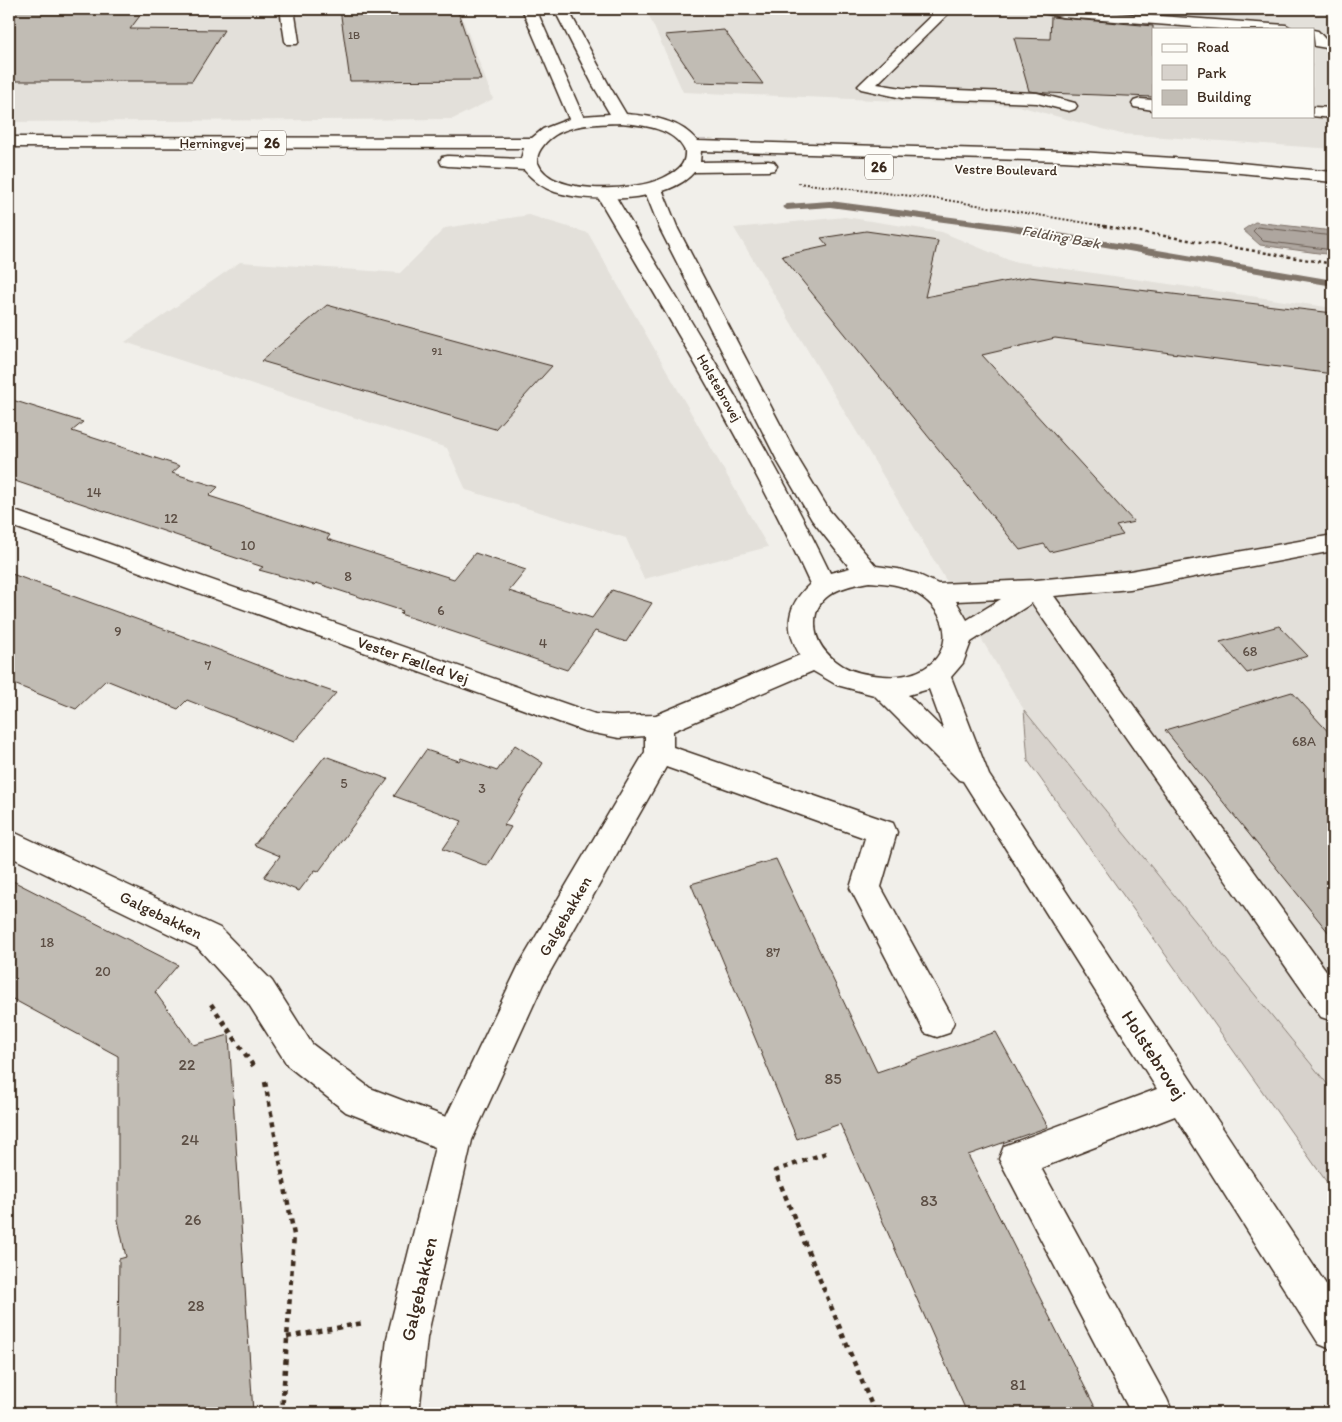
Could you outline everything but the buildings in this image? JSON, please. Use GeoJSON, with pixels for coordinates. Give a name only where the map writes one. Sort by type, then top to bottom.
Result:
{"type":"FeatureCollection","features":[{"type":"Feature","properties":{"kind":"street"},"geometry":{"type":"LineString","coordinates":[[286,9],[292,42]]}},
{"type":"Feature","properties":{"kind":"street"},"geometry":{"type":"LineString","coordinates":[[529,9],[578,122]]}},
{"type":"Feature","properties":{"kind":"street"},"geometry":{"type":"LineString","coordinates":[[561,9],[602,87],[621,118]]}},
{"type":"Feature","properties":{"kind":"street"},"geometry":{"type":"LineString","coordinates":[[946,9],[866,86],[902,93],[1037,98],[1069,106]]}},
{"type":"Feature","properties":{"kind":"street"},"geometry":{"type":"LineString","coordinates":[[1043,9],[1062,13],[1272,28]]}},
{"type":"Feature","properties":{"kind":"street"},"geometry":{"type":"LineString","coordinates":[[1314,32],[1333,32]]}},
{"type":"Feature","properties":{"kind":"street"},"geometry":{"type":"LineString","coordinates":[[1314,34],[1320,43],[1333,45]]}},
{"type":"Feature","properties":{"kind":"street"},"geometry":{"type":"LineString","coordinates":[[1314,112],[1333,113]]}},
{"type":"Feature","properties":{"kind":"street"},"geometry":{"type":"LineString","coordinates":[[621,118],[645,121],[666,127],[682,135],[692,146],[694,156],[690,167],[670,183],[653,189],[630,193],[605,194],[579,192],[556,186],[540,176],[530,165],[529,154],[534,143],[552,131],[578,122],[621,118]]}},
{"type":"Feature","properties":{"kind":"street","name":"Herningvej"},"geometry":{"type":"LineString","coordinates":[[9,142],[534,143]]}},
{"type":"Feature","properties":{"kind":"street","name":"Vestre Boulevard"},"geometry":{"type":"LineString","coordinates":[[692,146],[1064,156],[1220,166],[1327,177]]}},
{"type":"Feature","properties":{"kind":"street","name":"Herningvej"},"geometry":{"type":"LineString","coordinates":[[9,151],[352,159]]}},
{"type":"Feature","properties":{"kind":"street"},"geometry":{"type":"LineString","coordinates":[[430,161],[530,165]]}},
{"type":"Feature","properties":{"kind":"street"},"geometry":{"type":"LineString","coordinates":[[690,167],[783,166]]}},
{"type":"Feature","properties":{"kind":"street","name":"Vestre Boulevard"},"geometry":{"type":"LineString","coordinates":[[878,167],[1327,177]]}},
{"type":"Feature","properties":{"kind":"street","name":"Holstebrovej"},"geometry":{"type":"LineString","coordinates":[[653,189],[668,229],[789,462],[820,515],[869,574]]}},
{"type":"Feature","properties":{"kind":"street","name":"Holstebrovej"},"geometry":{"type":"LineString","coordinates":[[605,194],[719,387],[792,520],[823,586]]}},
{"type":"Feature","properties":{"kind":"street","name":"Vester Fælled Vej"},"geometry":{"type":"LineString","coordinates":[[9,517],[594,724],[619,727],[659,739],[817,659]]}},
{"type":"Feature","properties":{"kind":"street"},"geometry":{"type":"LineString","coordinates":[[933,593],[1036,589],[1130,580],[1333,543]]}},
{"type":"Feature","properties":{"kind":"street"},"geometry":{"type":"LineString","coordinates":[[869,574],[891,576],[914,582],[933,593],[947,606],[957,621],[960,637],[957,651],[950,664],[922,682],[904,686],[883,687],[856,682],[831,671],[817,659],[802,637],[801,618],[808,600],[823,586],[844,577],[869,574]]}},
{"type":"Feature","properties":{"kind":"street"},"geometry":{"type":"LineString","coordinates":[[960,637],[1036,589]]}},
{"type":"Feature","properties":{"kind":"street"},"geometry":{"type":"LineString","coordinates":[[1036,589],[1333,1006]]}},
{"type":"Feature","properties":{"kind":"street","name":"Holstebrovej"},"geometry":{"type":"LineString","coordinates":[[937,674],[976,779],[1333,1330]]}},
{"type":"Feature","properties":{"kind":"street","name":"Holstebrovej"},"geometry":{"type":"LineString","coordinates":[[883,687],[976,779]]}},
{"type":"Feature","properties":{"kind":"street"},"geometry":{"type":"LineString","coordinates":[[659,739],[882,832],[865,888],[937,1022]]}},
{"type":"Feature","properties":{"kind":"street","name":"Galgebakken"},"geometry":{"type":"LineString","coordinates":[[399,1413],[407,1338],[455,1138],[531,975],[659,739]]}},
{"type":"Feature","properties":{"kind":"street","name":"Galgebakken"},"geometry":{"type":"LineString","coordinates":[[9,842],[209,938],[260,992],[300,1055],[358,1100],[455,1138]]}},
{"type":"Feature","properties":{"kind":"street"},"geometry":{"type":"LineString","coordinates":[[1153,1413],[1017,1160],[1181,1097]]}},
{"type":"Feature","properties":{"kind":"path"},"geometry":{"type":"LineString","coordinates":[[790,182],[946,200],[1333,264]]}},
{"type":"Feature","properties":{"kind":"path"},"geometry":{"type":"LineString","coordinates":[[208,1000],[256,1069]]}},
{"type":"Feature","properties":{"kind":"path"},"geometry":{"type":"LineString","coordinates":[[261,1077],[267,1085],[294,1236],[282,1413]]}},
{"type":"Feature","properties":{"kind":"path"},"geometry":{"type":"LineString","coordinates":[[826,1152],[775,1171],[875,1413]]}},
{"type":"Feature","properties":{"kind":"path"},"geometry":{"type":"LineString","coordinates":[[287,1337],[413,1314]]}},
{"type":"Feature","properties":{"kind":"shaded area"},"geometry":{"type":"Polygon","coordinates":[[[9,9],[459,9],[493,99],[453,119],[9,122],[9,9]]]}},
{"type":"Feature","properties":{"kind":"shaded area"},"geometry":{"type":"Polygon","coordinates":[[[646,9],[1333,9],[1333,149],[1121,134],[1019,106],[683,92],[646,9]]]}},
{"type":"Feature","properties":{"kind":"shaded area"},"geometry":{"type":"Polygon","coordinates":[[[529,215],[588,233],[768,547],[644,579],[626,538],[466,490],[447,448],[125,342],[240,262],[400,273],[445,228],[529,215]]]}},
{"type":"Feature","properties":{"kind":"shaded area"},"geometry":{"type":"Polygon","coordinates":[[[845,217],[942,232],[1011,261],[1333,308],[1333,1091],[1024,710],[734,228],[845,217]]]}},
{"type":"Feature","properties":{"kind":"green space"},"geometry":{"type":"Polygon","coordinates":[[[1024,710],[1333,1091],[1333,1191],[1028,761],[1024,710]]]}},
{"type":"Feature","properties":{"kind":"water"},"geometry":{"type":"Polygon","coordinates":[[[1255,222],[1333,231],[1333,255],[1260,245],[1243,230],[1255,222]]]}},
{"type":"Feature","properties":{"kind":"waterway","name":"Felding Bæk"},"geometry":{"type":"LineString","coordinates":[[787,207],[830,204],[1012,228],[1333,283]]}}]}
